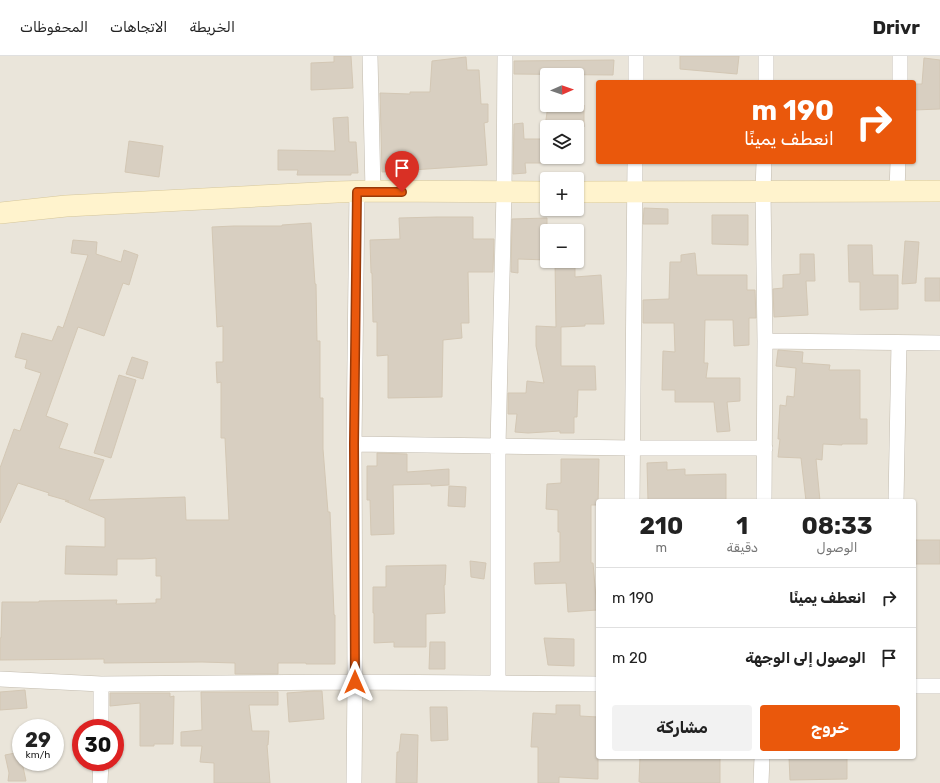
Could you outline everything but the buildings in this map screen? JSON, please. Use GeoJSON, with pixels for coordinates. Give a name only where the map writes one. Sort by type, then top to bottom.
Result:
{"type":"FeatureCollection","features":[{"type":"Feature","properties":{"kind":"street"},"geometry":{"type":"LineString","coordinates":[[354,783],[354,444],[370,56]]}},
{"type":"Feature","properties":{"kind":"street"},"geometry":{"type":"LineString","coordinates":[[498,683],[498,446],[504,192],[504,56]]}},
{"type":"Feature","properties":{"kind":"street"},"geometry":{"type":"LineString","coordinates":[[636,56],[636,80]]}},
{"type":"Feature","properties":{"kind":"street"},"geometry":{"type":"LineString","coordinates":[[766,56],[766,80]]}},
{"type":"Feature","properties":{"kind":"street"},"geometry":{"type":"LineString","coordinates":[[900,56],[900,80]]}},
{"type":"Feature","properties":{"kind":"street"},"geometry":{"type":"LineString","coordinates":[[632,499],[635,164]]}},
{"type":"Feature","properties":{"kind":"street"},"geometry":{"type":"LineString","coordinates":[[764,164],[764,499]]}},
{"type":"Feature","properties":{"kind":"street"},"geometry":{"type":"LineString","coordinates":[[898,164],[898,191]]}},
{"type":"Feature","properties":{"kind":"street"},"geometry":{"type":"LineString","coordinates":[[584,192],[940,191]]}},
{"type":"Feature","properties":{"kind":"street"},"geometry":{"type":"LineString","coordinates":[[0,213],[66,206],[211,198],[365,192],[540,192]]}},
{"type":"Feature","properties":{"kind":"street"},"geometry":{"type":"LineString","coordinates":[[765,341],[940,343]]}},
{"type":"Feature","properties":{"kind":"street"},"geometry":{"type":"LineString","coordinates":[[896,499],[899,343]]}},
{"type":"Feature","properties":{"kind":"street"},"geometry":{"type":"LineString","coordinates":[[354,444],[633,448],[765,448]]}},
{"type":"Feature","properties":{"kind":"street"},"geometry":{"type":"LineString","coordinates":[[0,679],[101,684],[355,682],[596,684]]}},
{"type":"Feature","properties":{"kind":"street"},"geometry":{"type":"LineString","coordinates":[[101,684],[101,719]]}},
{"type":"Feature","properties":{"kind":"street"},"geometry":{"type":"LineString","coordinates":[[916,686],[940,686]]}},
{"type":"Feature","properties":{"kind":"street"},"geometry":{"type":"LineString","coordinates":[[761,783],[762,759]]}},
{"type":"Feature","properties":{"kind":"street"},"geometry":{"type":"LineString","coordinates":[[100,783],[101,771]]}},
{"type":"Feature","properties":{"kind":"shaded area"},"geometry":{"type":"Polygon","coordinates":[[[0,56],[940,56],[940,783],[0,783],[0,56]]]}},
{"type":"Feature","properties":{"kind":"route"},"geometry":{"type":"LineString","coordinates":[[355,682],[354,444],[357,192],[402,192]]}}]}
